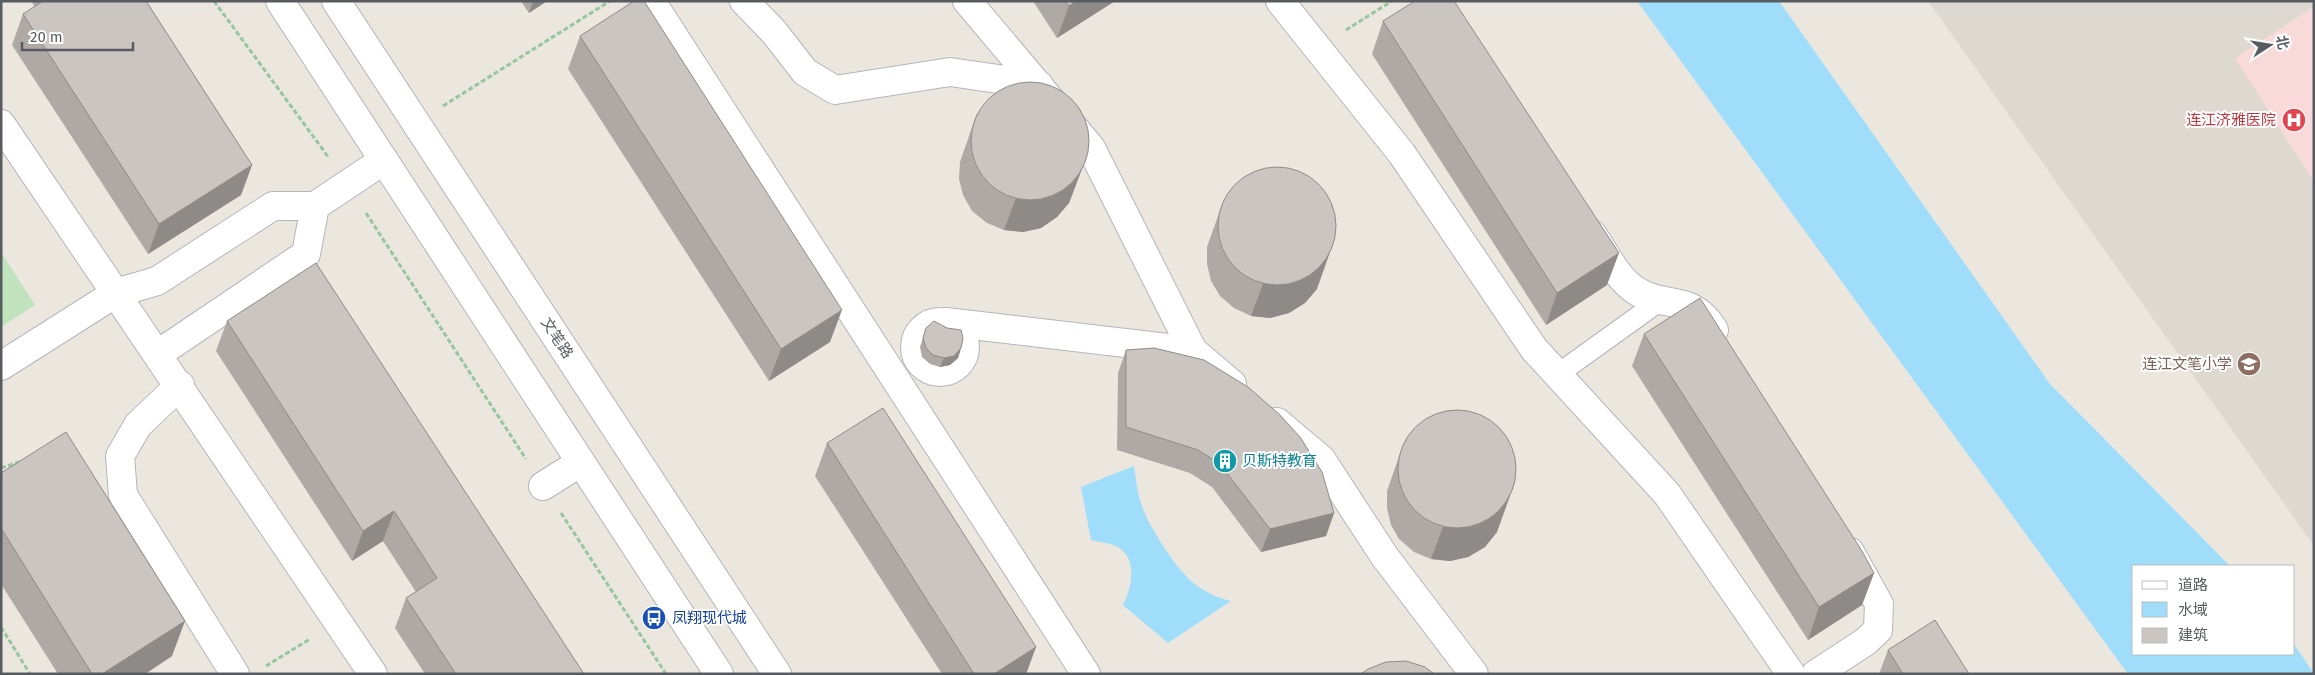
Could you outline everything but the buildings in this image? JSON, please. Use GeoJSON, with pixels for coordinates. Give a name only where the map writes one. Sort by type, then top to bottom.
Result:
{"type":"FeatureCollection","features":[{"type":"Feature","properties":{"kind":"street"},"geometry":{"type":"LineString","coordinates":[[280,1],[719,674]]}},
{"type":"Feature","properties":{"kind":"street","name":"文笔路"},"geometry":{"type":"LineString","coordinates":[[336,1],[777,674]]}},
{"type":"Feature","properties":{"kind":"street"},"geometry":{"type":"LineString","coordinates":[[651,1],[894,377],[1080,672]]}},
{"type":"Feature","properties":{"kind":"street"},"geometry":{"type":"LineString","coordinates":[[744,1],[774,32],[805,72],[835,90],[950,72],[1038,85]]}},
{"type":"Feature","properties":{"kind":"street"},"geometry":{"type":"LineString","coordinates":[[967,1],[1091,148],[1193,351],[1321,459],[1385,557],[1474,674]]}},
{"type":"Feature","properties":{"kind":"street"},"geometry":{"type":"LineString","coordinates":[[1280,1],[1402,154],[1534,349],[1668,494],[1791,674]]}},
{"type":"Feature","properties":{"kind":"street"},"geometry":{"type":"LineString","coordinates":[[1,124],[180,385],[373,674]]}},
{"type":"Feature","properties":{"kind":"street"},"geometry":{"type":"LineString","coordinates":[[1,366],[116,293],[157,281],[273,206],[315,206],[384,160]]}},
{"type":"Feature","properties":{"kind":"street"},"geometry":{"type":"LineString","coordinates":[[158,354],[306,254],[315,206]]}},
{"type":"Feature","properties":{"kind":"street"},"geometry":{"type":"LineString","coordinates":[[1578,212],[1622,276],[1635,290],[1661,300],[1690,306],[1706,317],[1726,350]]}},
{"type":"Feature","properties":{"kind":"street"},"geometry":{"type":"LineString","coordinates":[[946,322],[956,327],[962,335],[966,347],[962,360],[952,369],[941,372],[928,370],[919,361],[915,351],[915,341],[927,325],[936,322],[946,322],[1193,351]]}},
{"type":"Feature","properties":{"kind":"street"},"geometry":{"type":"LineString","coordinates":[[894,377],[919,361]]}},
{"type":"Feature","properties":{"kind":"street"},"geometry":{"type":"LineString","coordinates":[[180,385],[138,425],[120,456],[123,495],[234,674]]}},
{"type":"Feature","properties":{"kind":"street"},"geometry":{"type":"LineString","coordinates":[[544,486],[581,462]]}},
{"type":"Feature","properties":{"kind":"street"},"geometry":{"type":"LineString","coordinates":[[1822,672],[1865,642],[1878,630],[1879,604],[1835,527]]}},
{"type":"Feature","properties":{"kind":"lane"},"geometry":{"type":"LineString","coordinates":[[1558,374],[1661,300]]}},
{"type":"Feature","properties":{"kind":"path"},"geometry":{"type":"LineString","coordinates":[[214,1],[315,136],[666,674]]}},
{"type":"Feature","properties":{"kind":"path"},"geometry":{"type":"LineString","coordinates":[[416,122],[610,1]]}},
{"type":"Feature","properties":{"kind":"path"},"geometry":{"type":"LineString","coordinates":[[1317,48],[1392,1]]}},
{"type":"Feature","properties":{"kind":"path"},"geometry":{"type":"LineString","coordinates":[[1,468],[24,460]]}},
{"type":"Feature","properties":{"kind":"path"},"geometry":{"type":"LineString","coordinates":[[261,668],[338,622]]}},
{"type":"Feature","properties":{"kind":"path"},"geometry":{"type":"LineString","coordinates":[[2,629],[30,674]]}},
{"type":"Feature","properties":{"kind":"shaded area","name":"连江文笔小学"},"geometry":{"type":"Polygon","coordinates":[[[1928,1],[2314,1],[2314,7],[2236,58],[2314,182],[2314,546],[1928,1]]]}},
{"type":"Feature","properties":{"kind":"shaded area","name":"连江济雅医院"},"geometry":{"type":"Polygon","coordinates":[[[2314,7],[2314,182],[2235,58],[2314,7]]]}},
{"type":"Feature","properties":{"kind":"green space"},"geometry":{"type":"Polygon","coordinates":[[[1,252],[35,305],[1,327],[1,252]]]}},
{"type":"Feature","properties":{"kind":"water"},"geometry":{"type":"Polygon","coordinates":[[[1637,1],[1779,1],[2050,384],[2229,565],[2132,565],[2132,655],[2295,655],[2295,646],[2314,674],[2128,674],[1637,1]]]}},
{"type":"Feature","properties":{"kind":"water"},"geometry":{"type":"Polygon","coordinates":[[[1134,466],[1138,494],[1149,523],[1181,571],[1208,592],[1231,601],[1168,643],[1123,605],[1131,582],[1131,566],[1124,552],[1118,547],[1091,540],[1081,487],[1134,466]]]}},
{"type":"Feature","properties":{"kind":"place","name":"连江济雅医院"},"geometry":{"type":"Point","coordinates":[2294,120]}},
{"type":"Feature","properties":{"kind":"place","name":"连江文笔小学"},"geometry":{"type":"Point","coordinates":[2249,364]}},
{"type":"Feature","properties":{"kind":"place","name":"贝斯特教育"},"geometry":{"type":"Point","coordinates":[1225,461]}},
{"type":"Feature","properties":{"kind":"place","name":"凤翔现代城"},"geometry":{"type":"Point","coordinates":[654,618]}}]}
